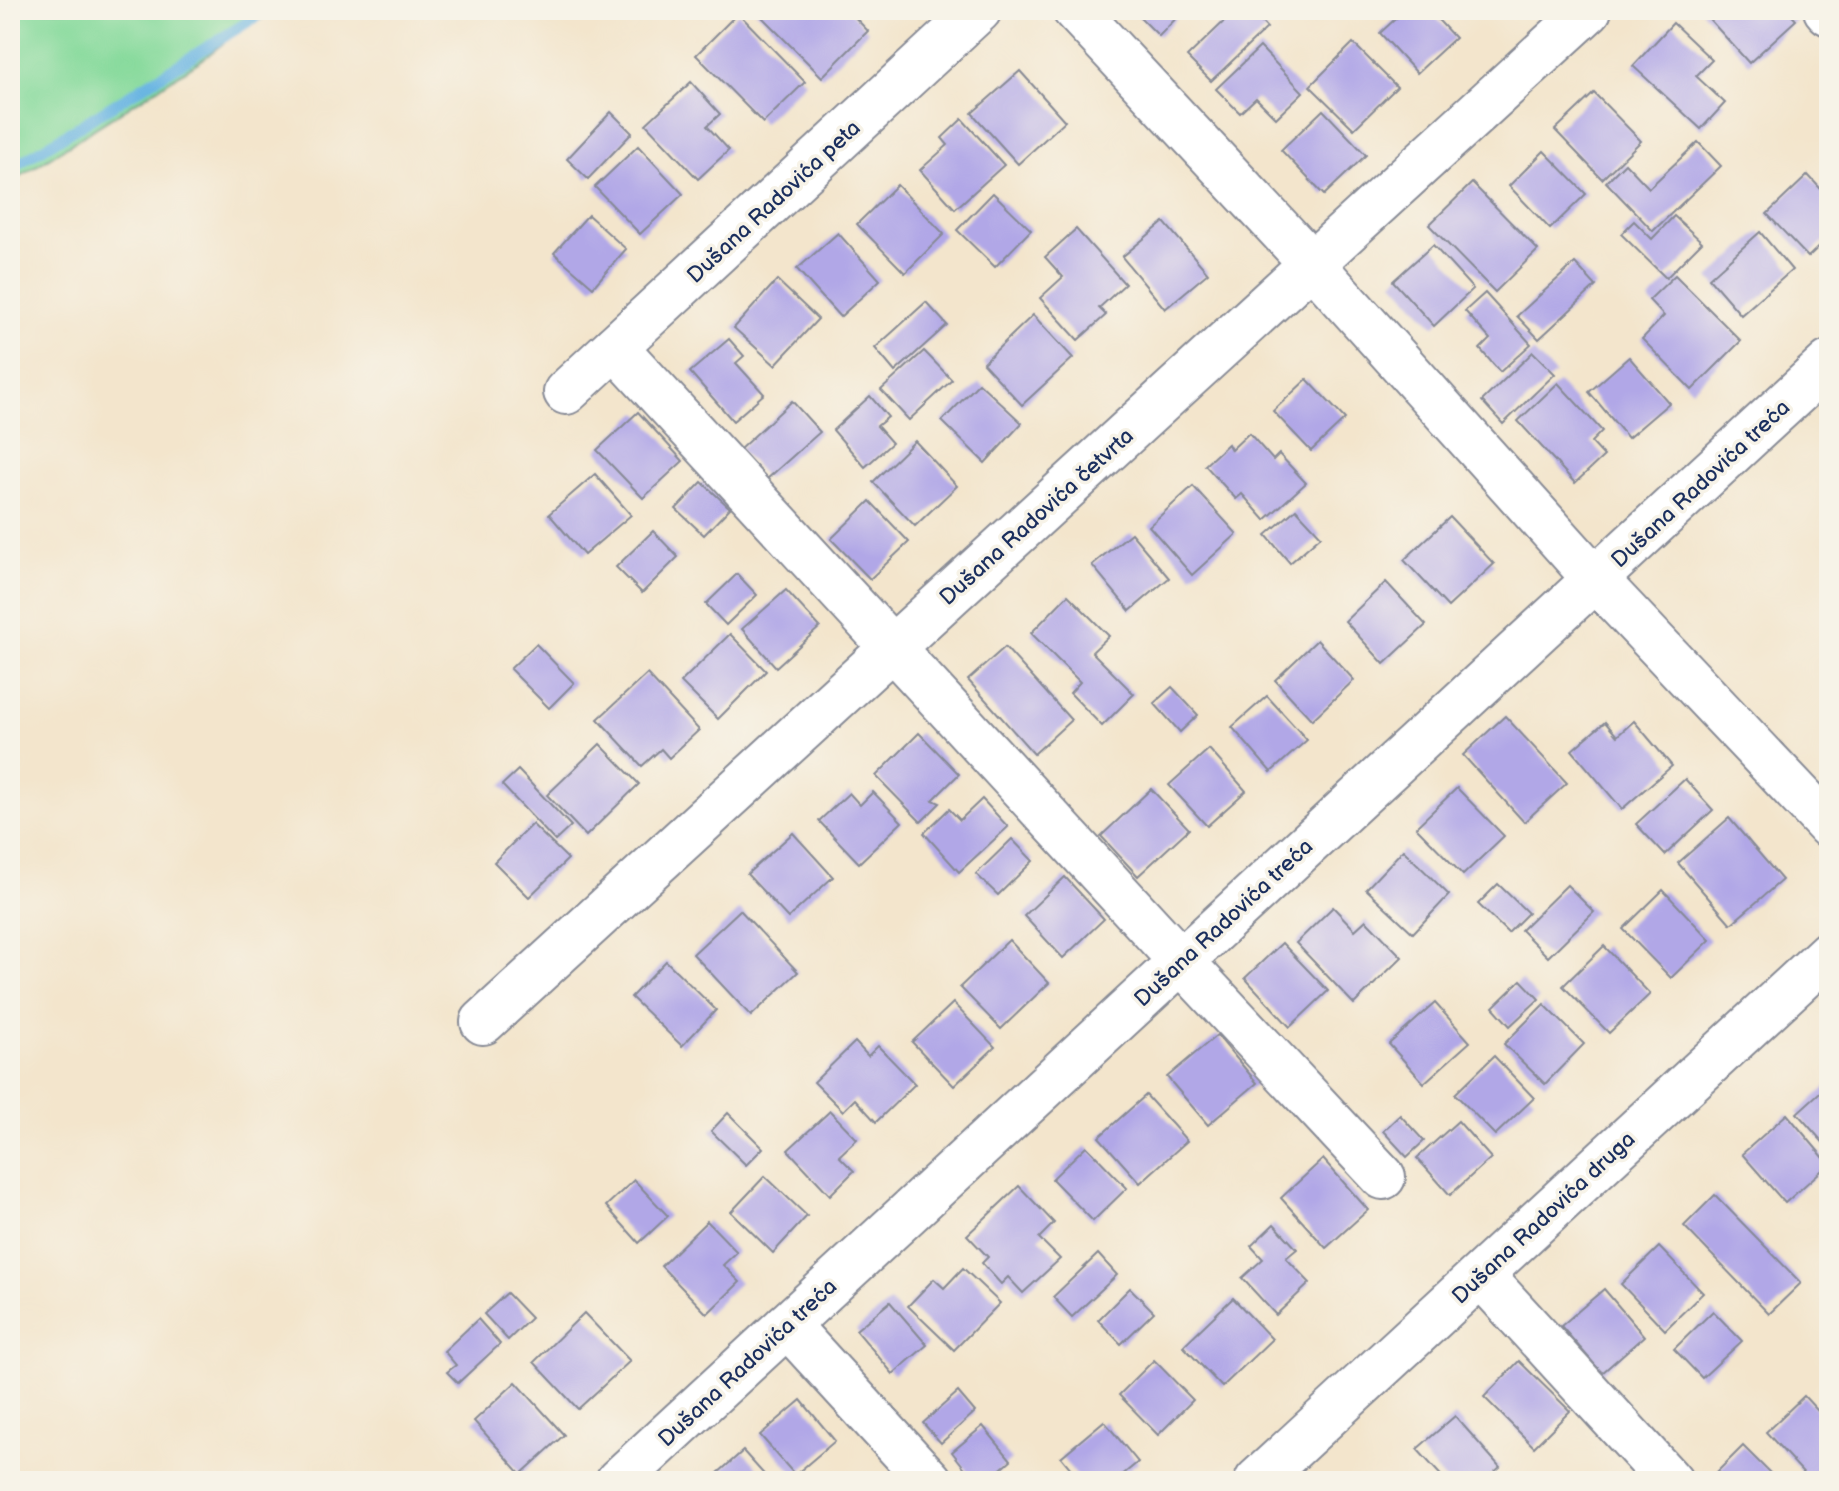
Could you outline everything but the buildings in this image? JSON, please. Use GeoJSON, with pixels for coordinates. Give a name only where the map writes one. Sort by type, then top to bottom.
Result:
{"type":"FeatureCollection","features":[{"type":"Feature","properties":{"kind":"street","name":"Dušana Radovića peta"},"geometry":{"type":"LineString","coordinates":[[566,392],[979,10]]}},
{"type":"Feature","properties":{"kind":"street"},"geometry":{"type":"LineString","coordinates":[[1075,10],[1312,264],[1595,579],[1829,826]]}},
{"type":"Feature","properties":{"kind":"street","name":"Dušana Radovića četvrta"},"geometry":{"type":"LineString","coordinates":[[483,1022],[1589,10]]}},
{"type":"Feature","properties":{"kind":"street"},"geometry":{"type":"LineString","coordinates":[[615,347],[1383,1177]]}},
{"type":"Feature","properties":{"kind":"street","name":"Dušana Radovića treća"},"geometry":{"type":"LineString","coordinates":[[618,1481],[1829,363]]}},
{"type":"Feature","properties":{"kind":"street","name":"Dušana Radovića druga"},"geometry":{"type":"LineString","coordinates":[[1257,1481],[1829,953]]}},
{"type":"Feature","properties":{"kind":"street"},"geometry":{"type":"LineString","coordinates":[[1481,1275],[1670,1481]]}},
{"type":"Feature","properties":{"kind":"street"},"geometry":{"type":"LineString","coordinates":[[787,1325],[930,1481]]}},
{"type":"Feature","properties":{"kind":"green space"},"geometry":{"type":"Polygon","coordinates":[[[10,10],[265,10],[203,59],[10,183],[10,10]]]}},
{"type":"Feature","properties":{"kind":"waterway"},"geometry":{"type":"LineString","coordinates":[[10,169],[267,10]]}}]}
